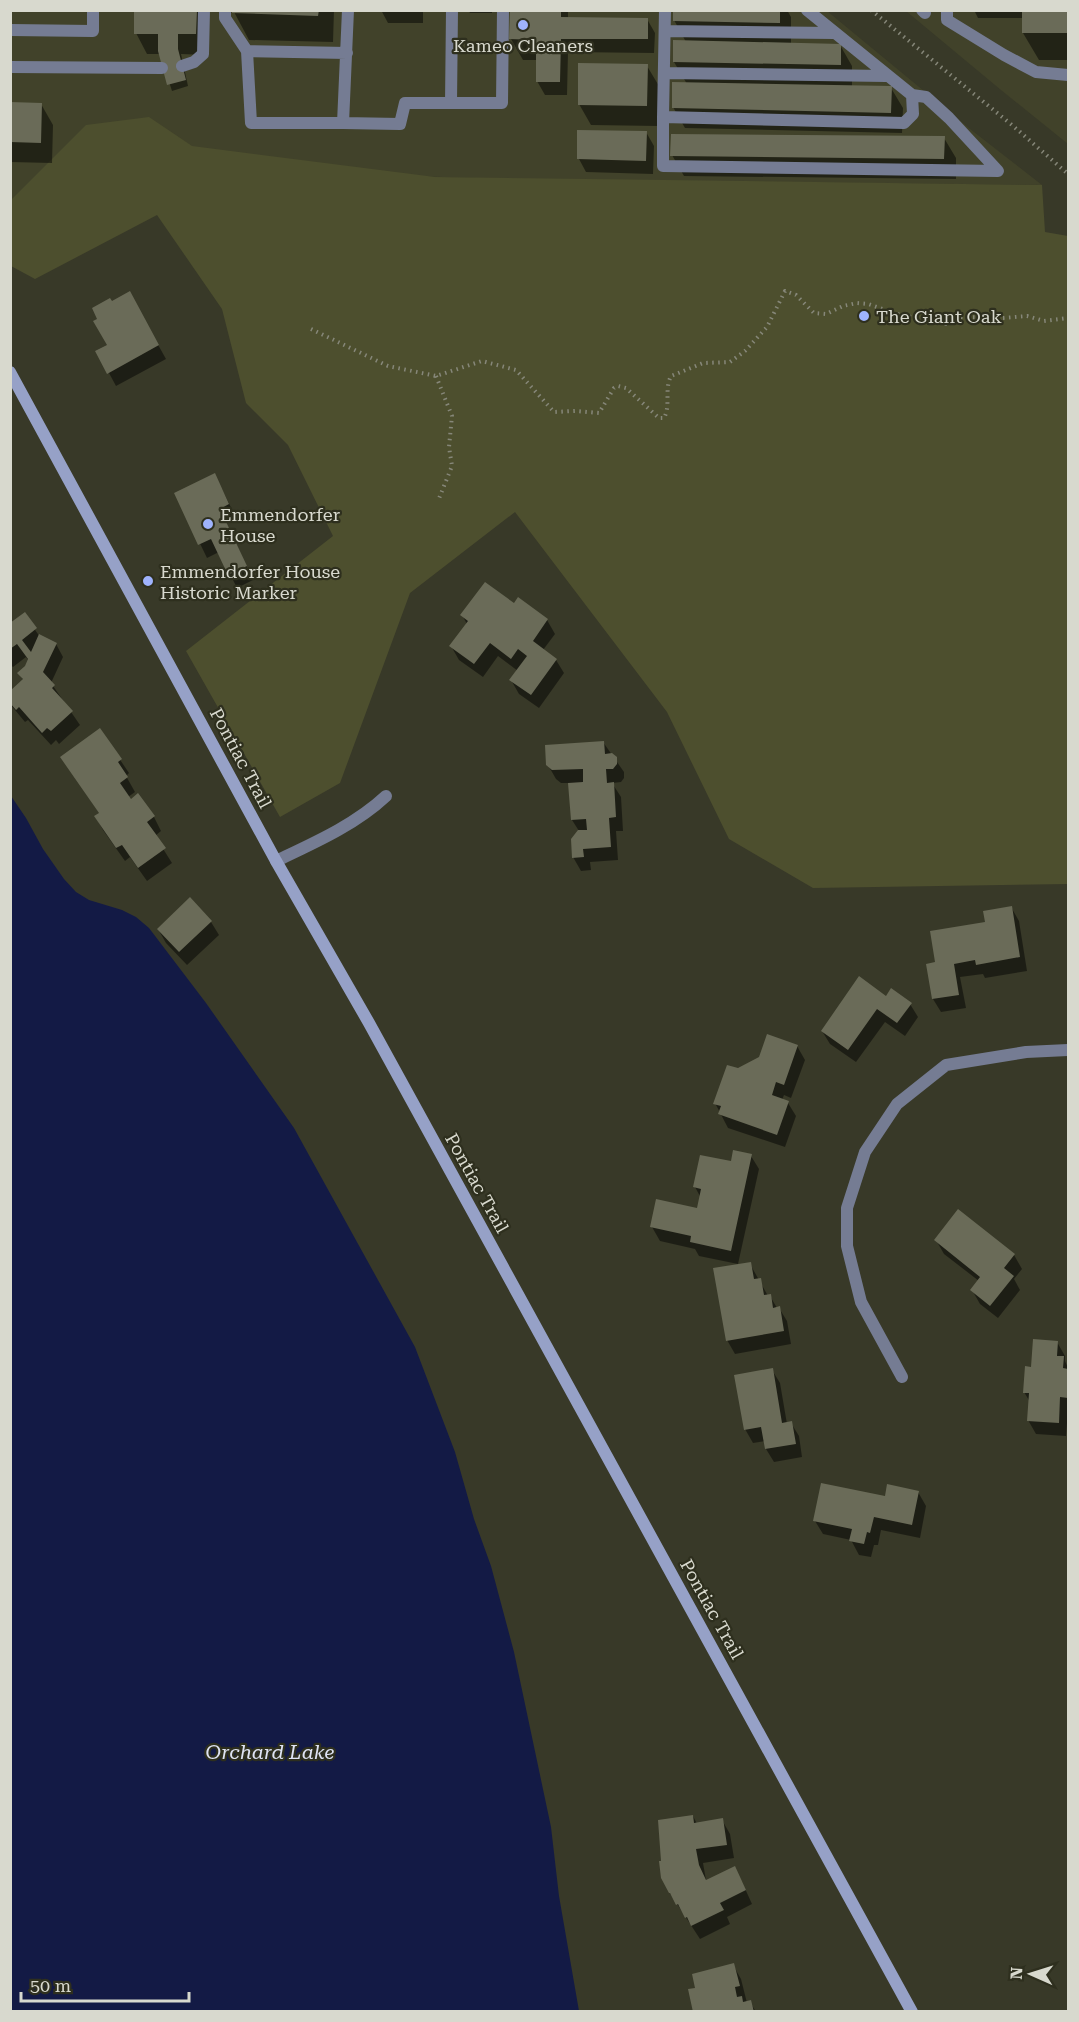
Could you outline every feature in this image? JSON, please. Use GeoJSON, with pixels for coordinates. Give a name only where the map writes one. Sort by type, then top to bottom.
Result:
{"type":"FeatureCollection","features":[{"type":"Feature","properties":{"kind":"main road","name":"Pontiac Trail"},"geometry":{"type":"LineString","coordinates":[[10,372],[276,861],[379,1042],[912,2012]]}},
{"type":"Feature","properties":{"kind":"street"},"geometry":{"type":"LineString","coordinates":[[10,30],[93,31],[93,10]]}},
{"type":"Feature","properties":{"kind":"street"},"geometry":{"type":"LineString","coordinates":[[182,66],[195,62],[203,54],[204,10]]}},
{"type":"Feature","properties":{"kind":"street"},"geometry":{"type":"LineString","coordinates":[[225,10],[225,18],[247,51],[251,123],[399,124],[405,103],[502,104],[503,10]]}},
{"type":"Feature","properties":{"kind":"street"},"geometry":{"type":"LineString","coordinates":[[343,123],[348,10]]}},
{"type":"Feature","properties":{"kind":"street"},"geometry":{"type":"LineString","coordinates":[[451,103],[452,10]]}},
{"type":"Feature","properties":{"kind":"street"},"geometry":{"type":"LineString","coordinates":[[665,10],[663,166],[998,171],[949,118],[926,97],[912,95],[886,76],[807,10]]}},
{"type":"Feature","properties":{"kind":"street"},"geometry":{"type":"LineString","coordinates":[[947,10],[946,20],[1028,68],[1036,72],[1068,75]]}},
{"type":"Feature","properties":{"kind":"street"},"geometry":{"type":"LineString","coordinates":[[665,31],[834,33]]}},
{"type":"Feature","properties":{"kind":"street"},"geometry":{"type":"LineString","coordinates":[[247,51],[347,53]]}},
{"type":"Feature","properties":{"kind":"street"},"geometry":{"type":"LineString","coordinates":[[10,67],[162,68]]}},
{"type":"Feature","properties":{"kind":"street"},"geometry":{"type":"LineString","coordinates":[[664,73],[886,76]]}},
{"type":"Feature","properties":{"kind":"street"},"geometry":{"type":"LineString","coordinates":[[663,117],[904,123],[913,114],[912,95]]}},
{"type":"Feature","properties":{"kind":"street"},"geometry":{"type":"LineString","coordinates":[[276,861],[370,811],[386,796]]}},
{"type":"Feature","properties":{"kind":"street"},"geometry":{"type":"LineString","coordinates":[[902,1377],[861,1302],[847,1246],[848,1208],[865,1152],[897,1104],[946,1065],[1026,1052],[1068,1050]]}},
{"type":"Feature","properties":{"kind":"path"},"geometry":{"type":"LineString","coordinates":[[871,10],[994,110],[1068,174]]}},
{"type":"Feature","properties":{"kind":"path"},"geometry":{"type":"LineString","coordinates":[[311,329],[388,366],[436,376],[482,362],[516,370],[554,412],[599,413],[614,388],[618,386],[626,388],[659,418],[664,418],[668,411],[667,386],[671,376],[703,363],[730,362],[745,351],[767,327],[785,291],[795,295],[814,313],[826,314],[843,306],[857,303],[946,324],[959,317],[1027,316],[1044,321],[1068,318]]}},
{"type":"Feature","properties":{"kind":"path"},"geometry":{"type":"LineString","coordinates":[[436,376],[452,416],[449,447],[452,466],[438,501]]}},
{"type":"Feature","properties":{"kind":"shaded area"},"geometry":{"type":"Polygon","coordinates":[[[11,10],[827,11],[1042,185],[514,179],[127,168],[11,224],[11,10]]]}},
{"type":"Feature","properties":{"kind":"shaded area"},"geometry":{"type":"Polygon","coordinates":[[[906,11],[1068,11],[1068,144],[1001,90],[906,11]]]}},
{"type":"Feature","properties":{"kind":"shaded area"},"geometry":{"type":"Polygon","coordinates":[[[149,117],[192,146],[435,177],[1042,185],[1045,232],[1068,236],[1068,884],[813,888],[729,839],[667,712],[515,512],[410,593],[340,783],[280,817],[186,651],[333,536],[288,445],[246,403],[222,309],[157,215],[35,279],[11,266],[12,199],[86,125],[149,117]]]}},
{"type":"Feature","properties":{"kind":"water","name":"Orchard Lake"},"geometry":{"type":"Polygon","coordinates":[[[11,796],[43,849],[76,892],[89,900],[122,910],[136,917],[149,928],[206,1003],[294,1128],[415,1347],[455,1452],[474,1519],[491,1566],[514,1652],[551,1827],[559,1896],[579,2011],[11,2011],[11,796]]]}},
{"type":"Feature","properties":{"kind":"building"},"geometry":{"type":"Polygon","coordinates":[[[134,10],[197,10],[196,34],[178,34],[178,49],[186,80],[167,85],[158,51],[158,34],[134,34],[134,10]]]}},
{"type":"Feature","properties":{"kind":"building"},"geometry":{"type":"Polygon","coordinates":[[[232,10],[319,10],[318,16],[232,13],[232,10]]]}},
{"type":"Feature","properties":{"kind":"building"},"geometry":{"type":"Polygon","coordinates":[[[510,10],[561,10],[561,17],[648,18],[648,39],[561,39],[560,82],[536,82],[536,40],[509,39],[510,10]]]}},
{"type":"Feature","properties":{"kind":"building"},"geometry":{"type":"Polygon","coordinates":[[[673,10],[780,10],[780,23],[673,21],[673,10]]]}},
{"type":"Feature","properties":{"kind":"building"},"geometry":{"type":"Polygon","coordinates":[[[1022,10],[1068,10],[1068,33],[1022,33],[1022,10]]]}},
{"type":"Feature","properties":{"kind":"building"},"geometry":{"type":"Polygon","coordinates":[[[673,40],[841,44],[841,65],[673,62],[673,40]]]}},
{"type":"Feature","properties":{"kind":"building"},"geometry":{"type":"Polygon","coordinates":[[[578,63],[648,64],[647,106],[578,105],[578,63]]]}},
{"type":"Feature","properties":{"kind":"building"},"geometry":{"type":"Polygon","coordinates":[[[672,82],[892,86],[891,113],[672,108],[672,82]]]}},
{"type":"Feature","properties":{"kind":"building"},"geometry":{"type":"Polygon","coordinates":[[[10,102],[42,103],[41,143],[10,142],[10,102]]]}},
{"type":"Feature","properties":{"kind":"building"},"geometry":{"type":"Polygon","coordinates":[[[577,130],[647,131],[646,161],[577,159],[577,130]]]}},
{"type":"Feature","properties":{"kind":"building"},"geometry":{"type":"Polygon","coordinates":[[[671,134],[945,136],[944,159],[670,156],[671,134]]]}},
{"type":"Feature","properties":{"kind":"building"},"geometry":{"type":"Polygon","coordinates":[[[130,291],[159,345],[107,374],[95,351],[107,345],[93,321],[97,319],[92,308],[130,291]]]}},
{"type":"Feature","properties":{"kind":"building","name":"Emmendorfer House"},"geometry":{"type":"Polygon","coordinates":[[[215,473],[229,504],[220,509],[247,566],[228,575],[211,539],[198,545],[174,493],[215,473]]]}},
{"type":"Feature","properties":{"kind":"building"},"geometry":{"type":"Polygon","coordinates":[[[485,582],[514,603],[518,597],[548,619],[533,641],[557,659],[531,695],[509,680],[527,656],[518,649],[511,659],[490,643],[474,664],[449,646],[468,621],[460,615],[485,582]]]}},
{"type":"Feature","properties":{"kind":"building"},"geometry":{"type":"Polygon","coordinates":[[[25,612],[37,628],[22,640],[31,652],[39,634],[57,643],[43,672],[55,685],[52,688],[73,711],[51,731],[47,728],[42,733],[19,707],[16,710],[10,703],[10,691],[23,679],[17,673],[25,666],[28,659],[17,644],[10,649],[10,623],[25,612]]]}},
{"type":"Feature","properties":{"kind":"building"},"geometry":{"type":"Polygon","coordinates":[[[100,728],[122,759],[118,762],[128,777],[120,783],[131,799],[138,793],[155,816],[147,822],[166,848],[138,868],[122,845],[116,848],[94,816],[99,813],[60,757],[100,728]]]}},
{"type":"Feature","properties":{"kind":"building"},"geometry":{"type":"Polygon","coordinates":[[[604,741],[605,754],[612,753],[617,757],[617,764],[613,769],[606,769],[607,783],[614,782],[616,817],[609,818],[611,847],[583,849],[584,857],[572,858],[571,839],[578,830],[587,830],[586,819],[571,820],[568,783],[583,782],[583,769],[552,770],[546,765],[545,745],[604,741]]]}},
{"type":"Feature","properties":{"kind":"building"},"geometry":{"type":"Polygon","coordinates":[[[190,897],[212,921],[179,952],[157,929],[190,897]]]}},
{"type":"Feature","properties":{"kind":"building"},"geometry":{"type":"Polygon","coordinates":[[[1012,906],[1020,957],[976,965],[975,960],[954,964],[959,995],[932,999],[926,964],[935,962],[930,931],[985,922],[983,911],[1012,906]]]}},
{"type":"Feature","properties":{"kind":"building"},"geometry":{"type":"Polygon","coordinates":[[[859,976],[886,996],[891,988],[912,1003],[897,1023],[877,1009],[848,1050],[821,1031],[859,976]]]}},
{"type":"Feature","properties":{"kind":"building"},"geometry":{"type":"Polygon","coordinates":[[[767,1034],[798,1045],[784,1085],[776,1082],[772,1095],[789,1101],[777,1135],[718,1114],[721,1106],[713,1104],[727,1065],[738,1068],[759,1057],[767,1034]]]}},
{"type":"Feature","properties":{"kind":"building"},"geometry":{"type":"Polygon","coordinates":[[[733,1150],[752,1154],[731,1251],[690,1242],[691,1236],[650,1227],[656,1199],[697,1208],[701,1189],[693,1187],[700,1155],[731,1161],[733,1150]]]}},
{"type":"Feature","properties":{"kind":"building"},"geometry":{"type":"Polygon","coordinates":[[[958,1209],[1015,1254],[1004,1268],[1014,1276],[990,1306],[970,1290],[980,1277],[934,1240],[958,1209]]]}},
{"type":"Feature","properties":{"kind":"building"},"geometry":{"type":"Polygon","coordinates":[[[751,1262],[754,1279],[761,1278],[764,1295],[771,1294],[773,1308],[780,1306],[784,1331],[726,1341],[713,1268],[751,1262]]]}},
{"type":"Feature","properties":{"kind":"building"},"geometry":{"type":"Polygon","coordinates":[[[1033,1339],[1058,1341],[1057,1356],[1064,1356],[1063,1368],[1068,1369],[1068,1398],[1060,1397],[1059,1423],[1027,1421],[1029,1393],[1023,1393],[1025,1366],[1031,1367],[1033,1339]]]}},
{"type":"Feature","properties":{"kind":"building"},"geometry":{"type":"Polygon","coordinates":[[[773,1368],[782,1423],[792,1421],[796,1444],[765,1449],[761,1427],[744,1430],[734,1375],[773,1368]]]}},
{"type":"Feature","properties":{"kind":"building"},"geometry":{"type":"Polygon","coordinates":[[[821,1483],[885,1496],[887,1484],[919,1491],[912,1525],[874,1517],[870,1533],[867,1532],[864,1544],[849,1541],[852,1529],[813,1521],[821,1483]]]}},
{"type":"Feature","properties":{"kind":"building"},"geometry":{"type":"Polygon","coordinates":[[[693,1815],[694,1823],[723,1818],[727,1845],[696,1849],[699,1865],[706,1880],[735,1866],[746,1890],[720,1903],[724,1910],[691,1926],[661,1878],[658,1820],[693,1815]]]}},
{"type":"Feature","properties":{"kind":"building"},"geometry":{"type":"Polygon","coordinates":[[[734,1963],[740,1986],[735,1987],[737,1997],[742,1996],[743,2002],[751,2000],[754,2012],[693,2012],[688,1989],[695,1988],[692,1974],[734,1963]]]}},
{"type":"Feature","properties":{"kind":"place","name":"Kameo Cleaners"},"geometry":{"type":"Point","coordinates":[523,25]}},
{"type":"Feature","properties":{"kind":"place","name":"The Giant Oak"},"geometry":{"type":"Point","coordinates":[864,316]}},
{"type":"Feature","properties":{"kind":"place","name":"Emmendorfer House"},"geometry":{"type":"Point","coordinates":[208,524]}},
{"type":"Feature","properties":{"kind":"place","name":"Emmendorfer House Historic Marker"},"geometry":{"type":"Point","coordinates":[148,581]}}]}
